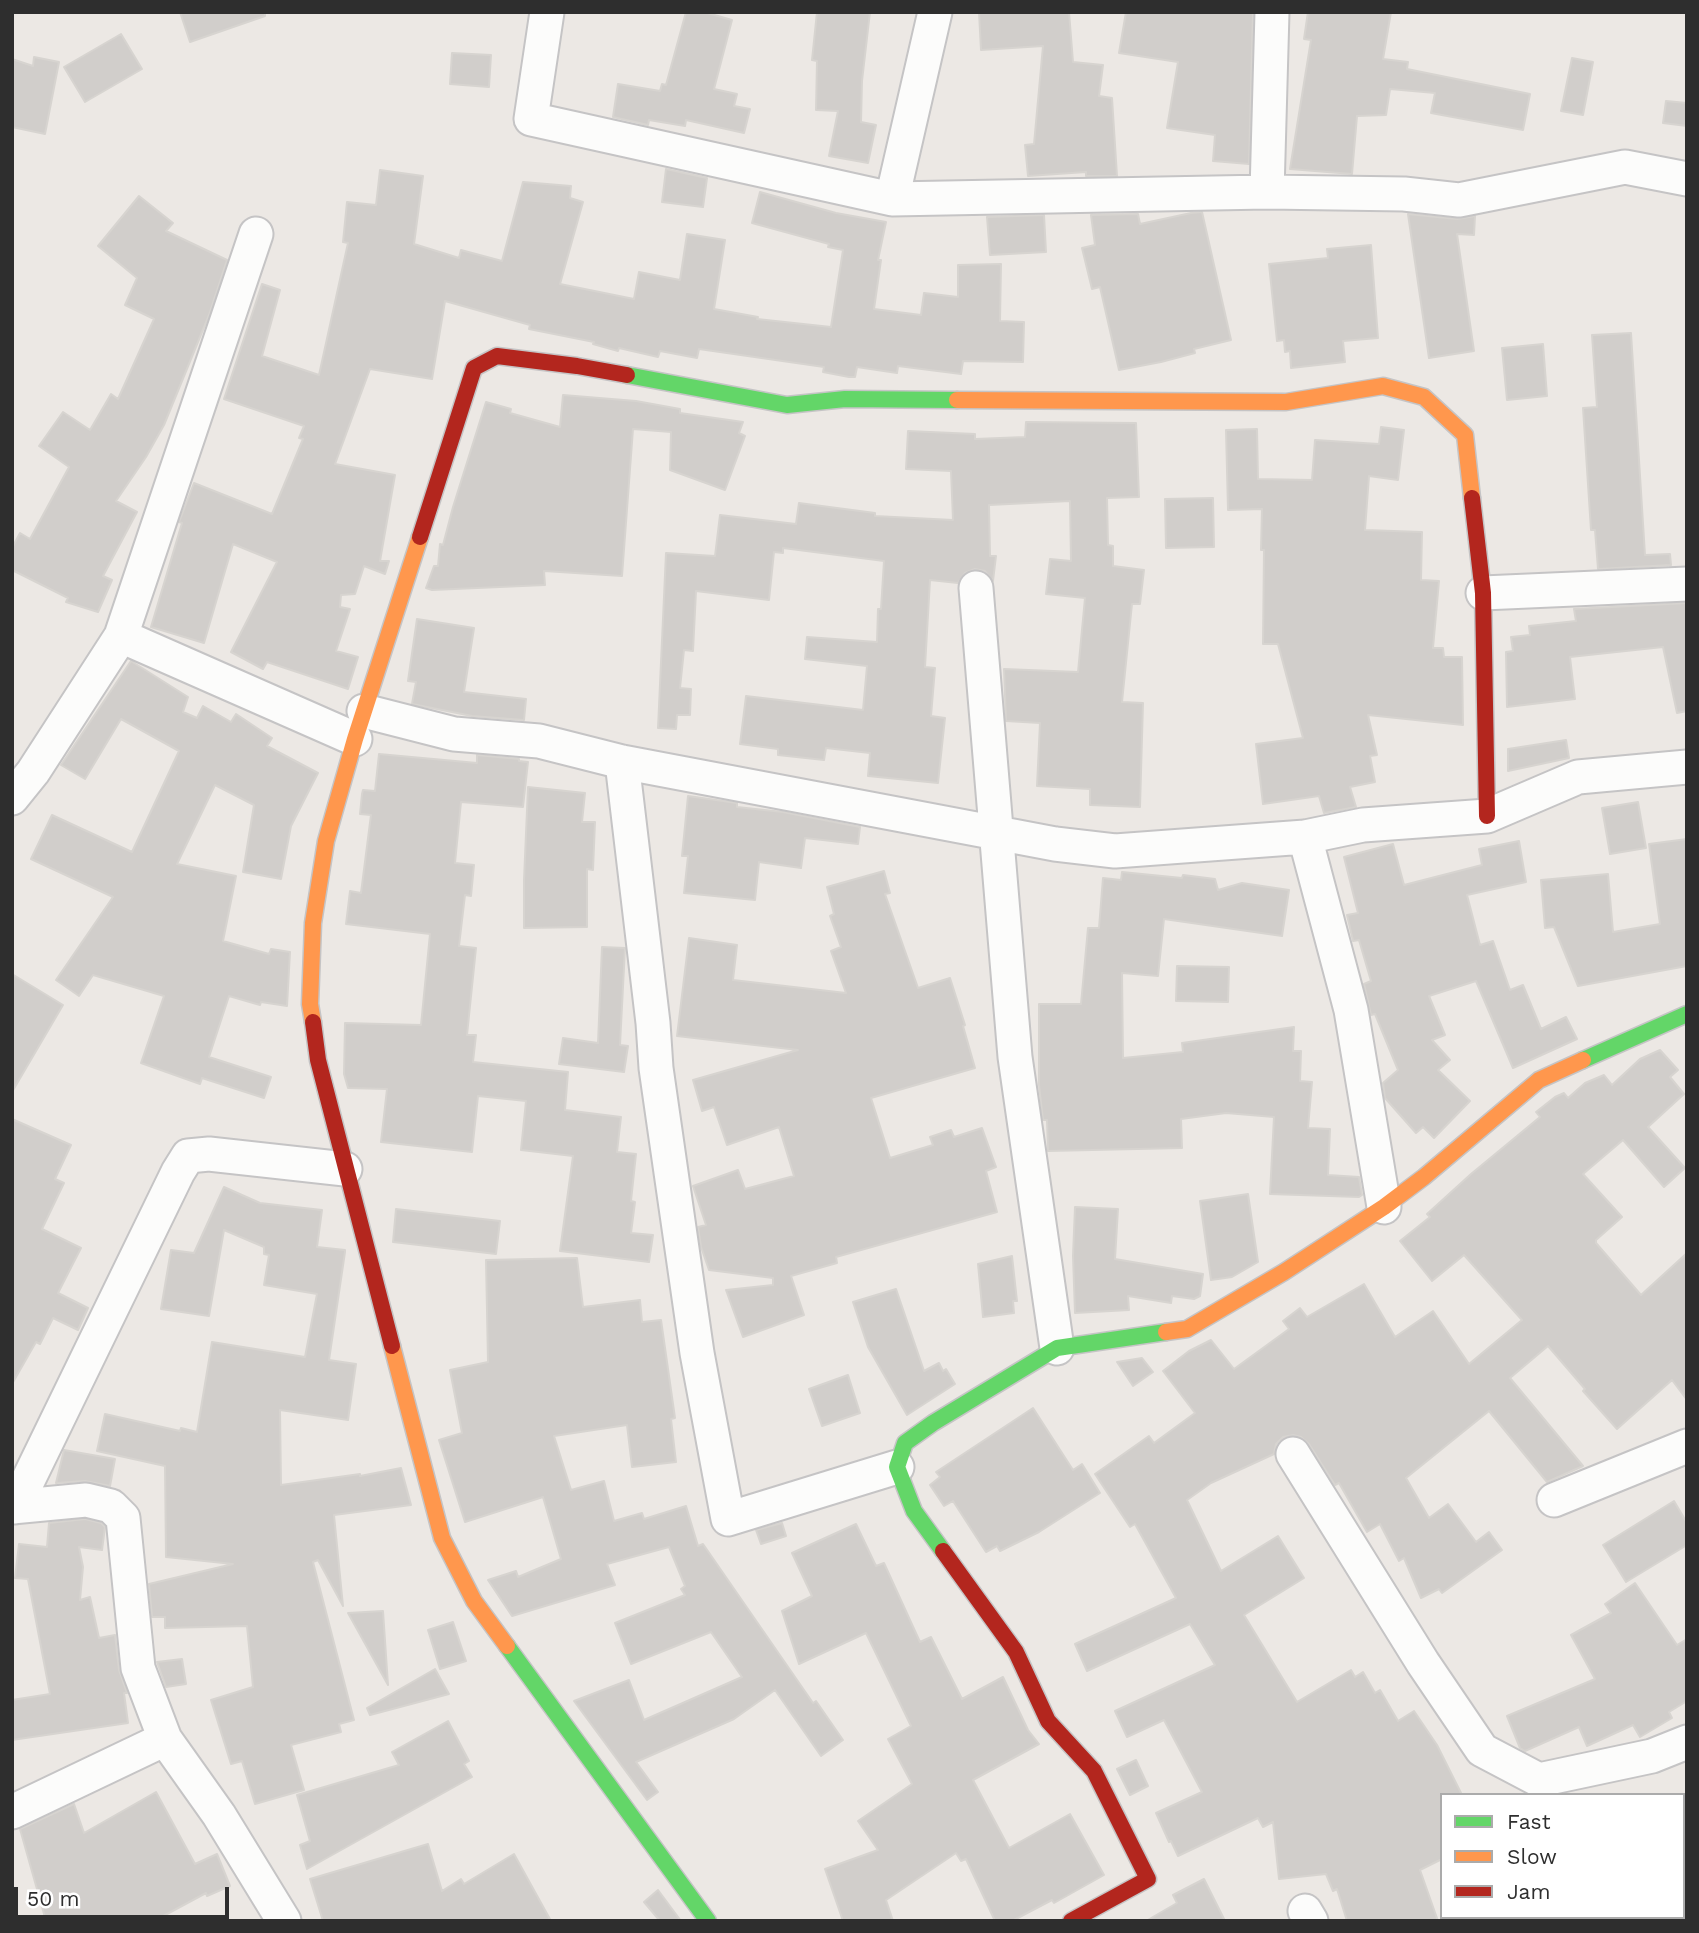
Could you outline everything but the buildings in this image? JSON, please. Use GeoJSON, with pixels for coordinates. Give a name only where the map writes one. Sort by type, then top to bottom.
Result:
{"type":"FeatureCollection","features":[{"type":"Feature","properties":{"kind":"street"},"geometry":{"type":"LineString","coordinates":[[547,12],[531,119],[892,199],[1267,192],[1404,194],[1459,200],[1625,167],[1687,179]]}},
{"type":"Feature","properties":{"kind":"street"},"geometry":{"type":"LineString","coordinates":[[892,199],[935,12]]}},
{"type":"Feature","properties":{"kind":"street"},"geometry":{"type":"LineString","coordinates":[[1267,192],[1272,12]]}},
{"type":"Feature","properties":{"kind":"street"},"geometry":{"type":"LineString","coordinates":[[12,798],[33,772],[121,636],[256,234]]}},
{"type":"Feature","properties":{"kind":"street"},"geometry":{"type":"LineString","coordinates":[[708,1921],[474,1601],[442,1538],[318,1060],[310,1004],[313,922],[326,841],[359,725],[474,368],[497,356],[577,366],[787,405],[845,399],[1286,402],[1382,386],[1424,397],[1465,435],[1483,593],[1488,816]]}},
{"type":"Feature","properties":{"kind":"street"},"geometry":{"type":"LineString","coordinates":[[1483,593],[1687,584]]}},
{"type":"Feature","properties":{"kind":"street"},"geometry":{"type":"LineString","coordinates":[[976,588],[1015,1057],[1057,1348]]}},
{"type":"Feature","properties":{"kind":"street"},"geometry":{"type":"LineString","coordinates":[[121,636],[359,725],[539,741],[622,762],[1055,844],[1115,851],[1305,837],[1363,825],[1488,816],[1578,777],[1687,767]]}},
{"type":"Feature","properties":{"kind":"street"},"geometry":{"type":"LineString","coordinates":[[622,762],[656,1068],[697,1353],[728,1519],[897,1467]]}},
{"type":"Feature","properties":{"kind":"street"},"geometry":{"type":"LineString","coordinates":[[1305,837],[1352,1010],[1384,1207]]}},
{"type":"Feature","properties":{"kind":"street"},"geometry":{"type":"LineString","coordinates":[[1070,1921],[1148,1879],[1094,1771],[1048,1721],[1016,1652],[914,1511],[897,1467],[905,1443],[933,1423],[1057,1348],[1187,1329],[1284,1272],[1384,1207],[1424,1177],[1539,1080],[1687,1014]]}},
{"type":"Feature","properties":{"kind":"street"},"geometry":{"type":"LineString","coordinates":[[14,1507],[188,1156],[209,1153],[345,1169]]}},
{"type":"Feature","properties":{"kind":"street"},"geometry":{"type":"LineString","coordinates":[[1554,1500],[1687,1446]]}},
{"type":"Feature","properties":{"kind":"street"},"geometry":{"type":"LineString","coordinates":[[1293,1454],[1423,1662],[1482,1750],[1539,1780],[1652,1756],[1687,1742]]}},
{"type":"Feature","properties":{"kind":"street"},"geometry":{"type":"LineString","coordinates":[[14,1507],[86,1500],[111,1506],[123,1518],[138,1668],[165,1739],[219,1815],[285,1921]]}},
{"type":"Feature","properties":{"kind":"street"},"geometry":{"type":"LineString","coordinates":[[12,1812],[165,1739]]}},
{"type":"Feature","properties":{"kind":"traffic: fast"},"geometry":{"type":"LineString","coordinates":[[627,375],[787,405],[845,399],[957,400]]}},
{"type":"Feature","properties":{"kind":"traffic: fast"},"geometry":{"type":"LineString","coordinates":[[1583,1060],[1687,1014]]}},
{"type":"Feature","properties":{"kind":"traffic: fast"},"geometry":{"type":"LineString","coordinates":[[943,1551],[914,1511],[897,1467],[905,1443],[933,1423],[1057,1348],[1166,1332]]}},
{"type":"Feature","properties":{"kind":"traffic: fast"},"geometry":{"type":"LineString","coordinates":[[507,1646],[708,1921]]}},
{"type":"Feature","properties":{"kind":"traffic: slow"},"geometry":{"type":"LineString","coordinates":[[957,400],[1286,402],[1383,386],[1424,397],[1465,435],[1472,498]]}},
{"type":"Feature","properties":{"kind":"traffic: slow"},"geometry":{"type":"LineString","coordinates":[[313,1022],[310,1004],[313,923],[326,841],[355,739],[420,537]]}},
{"type":"Feature","properties":{"kind":"traffic: slow"},"geometry":{"type":"LineString","coordinates":[[1166,1332],[1187,1329],[1284,1272],[1384,1207],[1424,1177],[1539,1080],[1583,1060]]}},
{"type":"Feature","properties":{"kind":"traffic: slow"},"geometry":{"type":"LineString","coordinates":[[392,1346],[442,1538],[474,1601],[507,1646]]}},
{"type":"Feature","properties":{"kind":"traffic: jam"},"geometry":{"type":"LineString","coordinates":[[420,537],[474,368],[497,356],[627,375]]}},
{"type":"Feature","properties":{"kind":"traffic: jam"},"geometry":{"type":"LineString","coordinates":[[1472,498],[1483,593],[1487,816]]}},
{"type":"Feature","properties":{"kind":"traffic: jam"},"geometry":{"type":"LineString","coordinates":[[313,1022],[318,1060],[392,1346]]}},
{"type":"Feature","properties":{"kind":"traffic: jam"},"geometry":{"type":"LineString","coordinates":[[943,1551],[1016,1652],[1048,1721],[1094,1771],[1148,1879],[1071,1921]]}}]}
